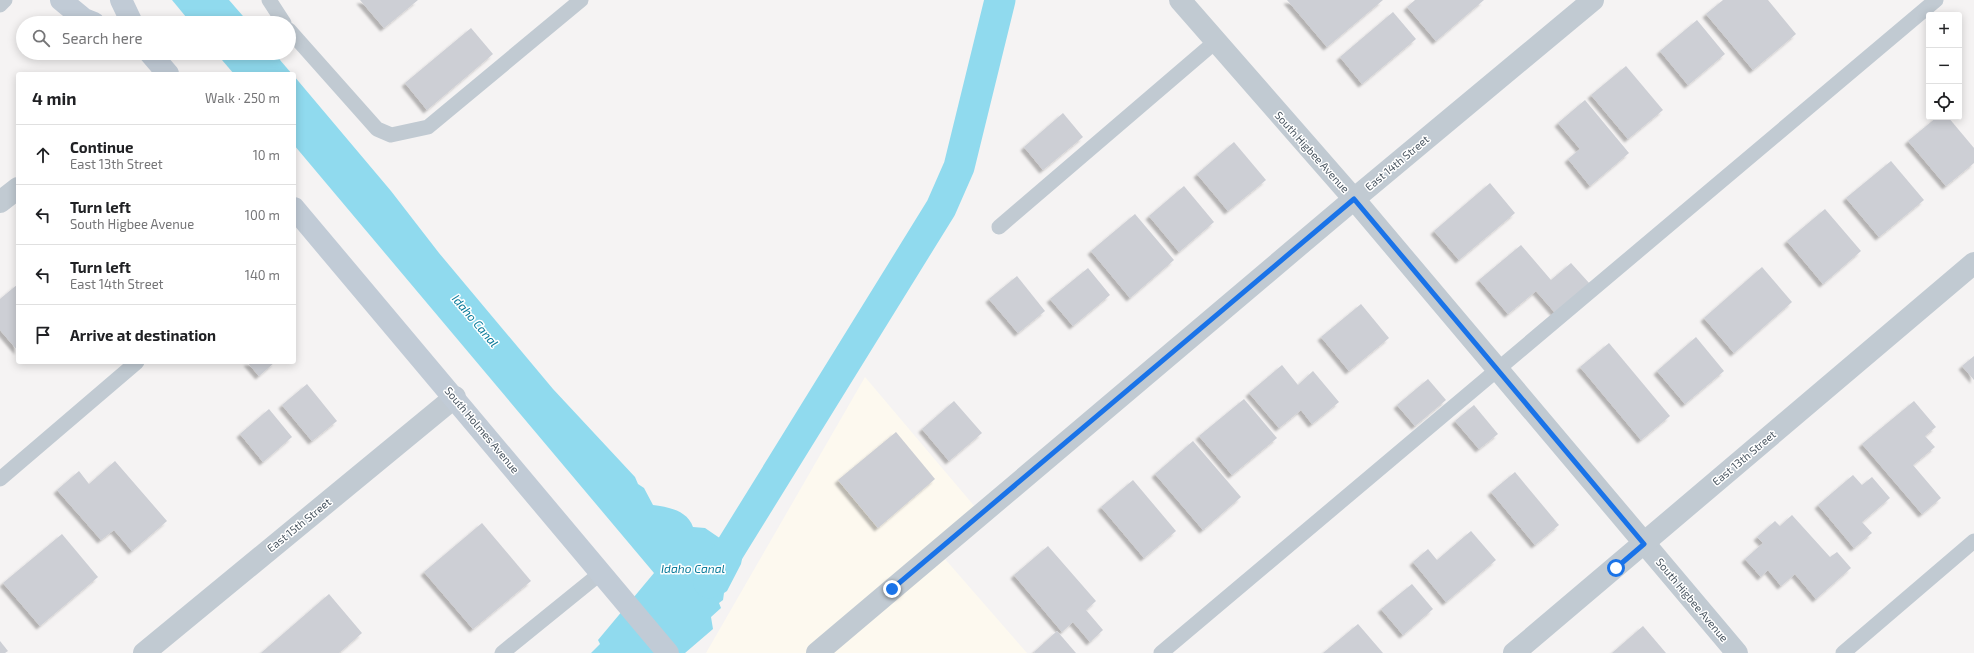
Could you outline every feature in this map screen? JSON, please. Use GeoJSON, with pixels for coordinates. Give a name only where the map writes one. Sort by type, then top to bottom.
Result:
{"type":"FeatureCollection","features":[{"type":"Feature","properties":{"kind":"main road"},"geometry":{"type":"LineString","coordinates":[[60,0],[80,16]]}},
{"type":"Feature","properties":{"kind":"main road"},"geometry":{"type":"LineString","coordinates":[[121,0],[129,16]]}},
{"type":"Feature","properties":{"kind":"main road","name":"South Holmes Avenue"},"geometry":{"type":"LineString","coordinates":[[298,218],[455,397],[668,653]]}},
{"type":"Feature","properties":{"kind":"street","name":"South Higbee Avenue"},"geometry":{"type":"LineString","coordinates":[[1180,0],[1215,42],[1354,199],[1737,653]]}},
{"type":"Feature","properties":{"kind":"street","name":"East 14th Street"},"geometry":{"type":"LineString","coordinates":[[817,653],[1354,199],[1593,0]]}},
{"type":"Feature","properties":{"kind":"street"},"geometry":{"type":"LineString","coordinates":[[0,202],[16,190]]}},
{"type":"Feature","properties":{"kind":"street","name":"East 13th Street"},"geometry":{"type":"LineString","coordinates":[[1514,653],[1974,263]]}},
{"type":"Feature","properties":{"kind":"street","name":"East 15th Street"},"geometry":{"type":"LineString","coordinates":[[144,653],[455,397]]}},
{"type":"Feature","properties":{"kind":"lane"},"geometry":{"type":"LineString","coordinates":[[0,5],[5,0]]}},
{"type":"Feature","properties":{"kind":"lane"},"geometry":{"type":"LineString","coordinates":[[269,0],[279,16]]}},
{"type":"Feature","properties":{"kind":"lane"},"geometry":{"type":"LineString","coordinates":[[296,38],[377,130],[391,135],[428,127],[581,0]]}},
{"type":"Feature","properties":{"kind":"lane"},"geometry":{"type":"LineString","coordinates":[[1161,653],[1936,0]]}},
{"type":"Feature","properties":{"kind":"lane"},"geometry":{"type":"LineString","coordinates":[[999,227],[1215,42]]}},
{"type":"Feature","properties":{"kind":"lane"},"geometry":{"type":"LineString","coordinates":[[0,479],[135,364]]}},
{"type":"Feature","properties":{"kind":"lane"},"geometry":{"type":"LineString","coordinates":[[1843,653],[1974,541]]}},
{"type":"Feature","properties":{"kind":"lane"},"geometry":{"type":"LineString","coordinates":[[502,653],[602,572]]}},
{"type":"Feature","properties":{"kind":"shaded area"},"geometry":{"type":"Polygon","coordinates":[[[865,377],[981,514],[938,551],[1027,653],[706,653],[865,377]]]}},
{"type":"Feature","properties":{"kind":"water"},"geometry":{"type":"Polygon","coordinates":[[[172,0],[229,0],[243,16],[185,16],[172,0]]]}},
{"type":"Feature","properties":{"kind":"water"},"geometry":{"type":"Polygon","coordinates":[[[222,60],[280,60],[290,72],[232,72],[222,60]]]}},
{"type":"Feature","properties":{"kind":"water","name":"Idaho Canal"},"geometry":{"type":"Polygon","coordinates":[[[296,78],[391,191],[439,253],[553,389],[635,477],[638,484],[644,488],[653,505],[671,508],[682,513],[690,521],[693,527],[705,528],[743,554],[741,564],[727,591],[724,593],[723,600],[719,603],[721,608],[711,617],[713,629],[685,653],[591,653],[600,644],[598,640],[654,573],[296,147],[296,78]]]}},
{"type":"Feature","properties":{"kind":"building"},"geometry":{"type":"Polygon","coordinates":[[[360,0],[418,0],[384,28],[360,0]]]}},
{"type":"Feature","properties":{"kind":"building"},"geometry":{"type":"Polygon","coordinates":[[[1287,0],[1383,0],[1327,47],[1287,0]]]}},
{"type":"Feature","properties":{"kind":"building"},"geometry":{"type":"Polygon","coordinates":[[[1415,0],[1484,0],[1436,41],[1407,7],[1415,0]]]}},
{"type":"Feature","properties":{"kind":"building"},"geometry":{"type":"Polygon","coordinates":[[[1723,0],[1768,0],[1796,34],[1753,70],[1706,14],[1723,0]]]}},
{"type":"Feature","properties":{"kind":"building"},"geometry":{"type":"Polygon","coordinates":[[[1393,12],[1416,39],[1362,84],[1340,57],[1393,12]]]}},
{"type":"Feature","properties":{"kind":"building"},"geometry":{"type":"Polygon","coordinates":[[[1697,20],[1725,54],[1688,85],[1660,51],[1697,20]]]}},
{"type":"Feature","properties":{"kind":"building"},"geometry":{"type":"Polygon","coordinates":[[[471,28],[493,54],[427,110],[405,83],[471,28]]]}},
{"type":"Feature","properties":{"kind":"building"},"geometry":{"type":"Polygon","coordinates":[[[1626,66],[1663,110],[1628,139],[1591,95],[1626,66]]]}},
{"type":"Feature","properties":{"kind":"building"},"geometry":{"type":"Polygon","coordinates":[[[1585,100],[1629,153],[1590,186],[1568,159],[1580,149],[1558,123],[1585,100]]]}},
{"type":"Feature","properties":{"kind":"building"},"geometry":{"type":"Polygon","coordinates":[[[1063,113],[1083,137],[1043,170],[1024,147],[1063,113]]]}},
{"type":"Feature","properties":{"kind":"building"},"geometry":{"type":"Polygon","coordinates":[[[1933,120],[1951,120],[1974,148],[1974,163],[1946,186],[1908,141],[1933,120]]]}},
{"type":"Feature","properties":{"kind":"building"},"geometry":{"type":"Polygon","coordinates":[[[1234,142],[1266,180],[1228,211],[1197,174],[1234,142]]]}},
{"type":"Feature","properties":{"kind":"building"},"geometry":{"type":"Polygon","coordinates":[[[1891,161],[1924,200],[1879,237],[1846,198],[1891,161]]]}},
{"type":"Feature","properties":{"kind":"building"},"geometry":{"type":"Polygon","coordinates":[[[1490,183],[1515,213],[1459,260],[1434,231],[1490,183]]]}},
{"type":"Feature","properties":{"kind":"building"},"geometry":{"type":"Polygon","coordinates":[[[1184,186],[1214,222],[1179,252],[1149,216],[1184,186]]]}},
{"type":"Feature","properties":{"kind":"building"},"geometry":{"type":"Polygon","coordinates":[[[1825,209],[1861,251],[1823,284],[1787,241],[1825,209]]]}},
{"type":"Feature","properties":{"kind":"building"},"geometry":{"type":"Polygon","coordinates":[[[1135,214],[1174,260],[1130,298],[1091,251],[1135,214]]]}},
{"type":"Feature","properties":{"kind":"building"},"geometry":{"type":"Polygon","coordinates":[[[1521,245],[1551,280],[1571,263],[1590,284],[1556,314],[1536,291],[1508,314],[1479,280],[1521,245]]]}},
{"type":"Feature","properties":{"kind":"building"},"geometry":{"type":"Polygon","coordinates":[[[1762,267],[1792,302],[1734,353],[1704,318],[1762,267]]]}},
{"type":"Feature","properties":{"kind":"building"},"geometry":{"type":"Polygon","coordinates":[[[1088,268],[1110,295],[1073,326],[1050,299],[1088,268]]]}},
{"type":"Feature","properties":{"kind":"building"},"geometry":{"type":"Polygon","coordinates":[[[1017,276],[1045,311],[1018,333],[989,299],[1017,276]]]}},
{"type":"Feature","properties":{"kind":"building"},"geometry":{"type":"Polygon","coordinates":[[[16,286],[16,349],[0,330],[0,299],[16,286]]]}},
{"type":"Feature","properties":{"kind":"building"},"geometry":{"type":"Polygon","coordinates":[[[1361,304],[1389,338],[1349,371],[1321,337],[1361,304]]]}},
{"type":"Feature","properties":{"kind":"building"},"geometry":{"type":"Polygon","coordinates":[[[1696,337],[1724,371],[1685,404],[1657,371],[1696,337]]]}},
{"type":"Feature","properties":{"kind":"building"},"geometry":{"type":"Polygon","coordinates":[[[1609,343],[1670,416],[1641,440],[1580,367],[1609,343]]]}},
{"type":"Feature","properties":{"kind":"building"},"geometry":{"type":"Polygon","coordinates":[[[1974,356],[1974,380],[1962,366],[1974,356]]]}},
{"type":"Feature","properties":{"kind":"building"},"geometry":{"type":"Polygon","coordinates":[[[249,364],[273,364],[259,376],[249,364]]]}},
{"type":"Feature","properties":{"kind":"building"},"geometry":{"type":"Polygon","coordinates":[[[1282,365],[1298,385],[1313,371],[1339,402],[1312,424],[1301,410],[1279,428],[1249,393],[1282,365]]]}},
{"type":"Feature","properties":{"kind":"building"},"geometry":{"type":"Polygon","coordinates":[[[1428,379],[1446,400],[1415,426],[1397,405],[1428,379]]]}},
{"type":"Feature","properties":{"kind":"building"},"geometry":{"type":"Polygon","coordinates":[[[307,384],[337,421],[312,441],[282,405],[307,384]]]}},
{"type":"Feature","properties":{"kind":"building"},"geometry":{"type":"Polygon","coordinates":[[[1244,399],[1277,438],[1232,475],[1199,436],[1244,399]]]}},
{"type":"Feature","properties":{"kind":"building"},"geometry":{"type":"Polygon","coordinates":[[[954,401],[982,433],[949,461],[922,429],[954,401]]]}},
{"type":"Feature","properties":{"kind":"building"},"geometry":{"type":"Polygon","coordinates":[[[1914,401],[1936,427],[1925,436],[1935,447],[1913,465],[1941,498],[1922,514],[1862,444],[1914,401]]]}},
{"type":"Feature","properties":{"kind":"building"},"geometry":{"type":"Polygon","coordinates":[[[1474,405],[1498,434],[1479,449],[1455,421],[1474,405]]]}},
{"type":"Feature","properties":{"kind":"building"},"geometry":{"type":"Polygon","coordinates":[[[269,409],[292,437],[263,462],[240,434],[269,409]]]}},
{"type":"Feature","properties":{"kind":"building"},"geometry":{"type":"Polygon","coordinates":[[[896,432],[935,479],[878,528],[838,480],[896,432]]]}},
{"type":"Feature","properties":{"kind":"building"},"geometry":{"type":"Polygon","coordinates":[[[1193,441],[1241,497],[1203,530],[1155,474],[1193,441]]]}},
{"type":"Feature","properties":{"kind":"building"},"geometry":{"type":"Polygon","coordinates":[[[115,461],[167,521],[132,551],[114,530],[101,540],[57,490],[79,471],[89,484],[115,461]]]}},
{"type":"Feature","properties":{"kind":"building"},"geometry":{"type":"Polygon","coordinates":[[[1515,472],[1559,525],[1535,545],[1491,492],[1515,472]]]}},
{"type":"Feature","properties":{"kind":"building"},"geometry":{"type":"Polygon","coordinates":[[[1853,475],[1862,485],[1872,477],[1890,498],[1862,522],[1872,533],[1854,548],[1818,505],[1853,475]]]}},
{"type":"Feature","properties":{"kind":"building"},"geometry":{"type":"Polygon","coordinates":[[[1133,480],[1176,531],[1144,558],[1101,507],[1133,480]]]}},
{"type":"Feature","properties":{"kind":"building"},"geometry":{"type":"Polygon","coordinates":[[[1792,515],[1830,557],[1837,552],[1851,568],[1816,599],[1795,574],[1781,586],[1768,570],[1761,577],[1745,559],[1763,543],[1757,537],[1775,521],[1780,526],[1792,515]]]}},
{"type":"Feature","properties":{"kind":"building"},"geometry":{"type":"Polygon","coordinates":[[[482,523],[531,581],[473,629],[424,572],[482,523]]]}},
{"type":"Feature","properties":{"kind":"building"},"geometry":{"type":"Polygon","coordinates":[[[1471,531],[1496,560],[1446,602],[1413,562],[1428,549],[1437,560],[1471,531]]]}},
{"type":"Feature","properties":{"kind":"building"},"geometry":{"type":"Polygon","coordinates":[[[62,534],[98,577],[40,626],[3,583],[62,534]]]}},
{"type":"Feature","properties":{"kind":"building"},"geometry":{"type":"Polygon","coordinates":[[[1048,546],[1096,601],[1086,610],[1103,630],[1090,642],[1073,622],[1062,632],[1014,575],[1048,546]]]}},
{"type":"Feature","properties":{"kind":"building"},"geometry":{"type":"Polygon","coordinates":[[[1412,584],[1433,609],[1403,635],[1381,609],[1412,584]]]}},
{"type":"Feature","properties":{"kind":"building"},"geometry":{"type":"Polygon","coordinates":[[[329,594],[362,633],[339,653],[261,653],[329,594]]]}},
{"type":"Feature","properties":{"kind":"building"},"geometry":{"type":"Polygon","coordinates":[[[1358,624],[1383,653],[1323,653],[1358,624]]]}},
{"type":"Feature","properties":{"kind":"building"},"geometry":{"type":"Polygon","coordinates":[[[1643,626],[1666,653],[1612,653],[1643,626]]]}},
{"type":"Feature","properties":{"kind":"building"},"geometry":{"type":"Polygon","coordinates":[[[1057,631],[1076,653],[1034,652],[1057,631]]]}},
{"type":"Feature","properties":{"kind":"building"},"geometry":{"type":"Polygon","coordinates":[[[0,641],[8,651],[5,653],[0,653],[0,641]]]}},
{"type":"Feature","properties":{"kind":"waterway"},"geometry":{"type":"LineString","coordinates":[[709,583],[941,208],[959,167],[1000,0]]}},
{"type":"Feature","properties":{"kind":"route"},"geometry":{"type":"LineString","coordinates":[[892,589],[1354,199],[1644,544],[1616,568]]}}]}
